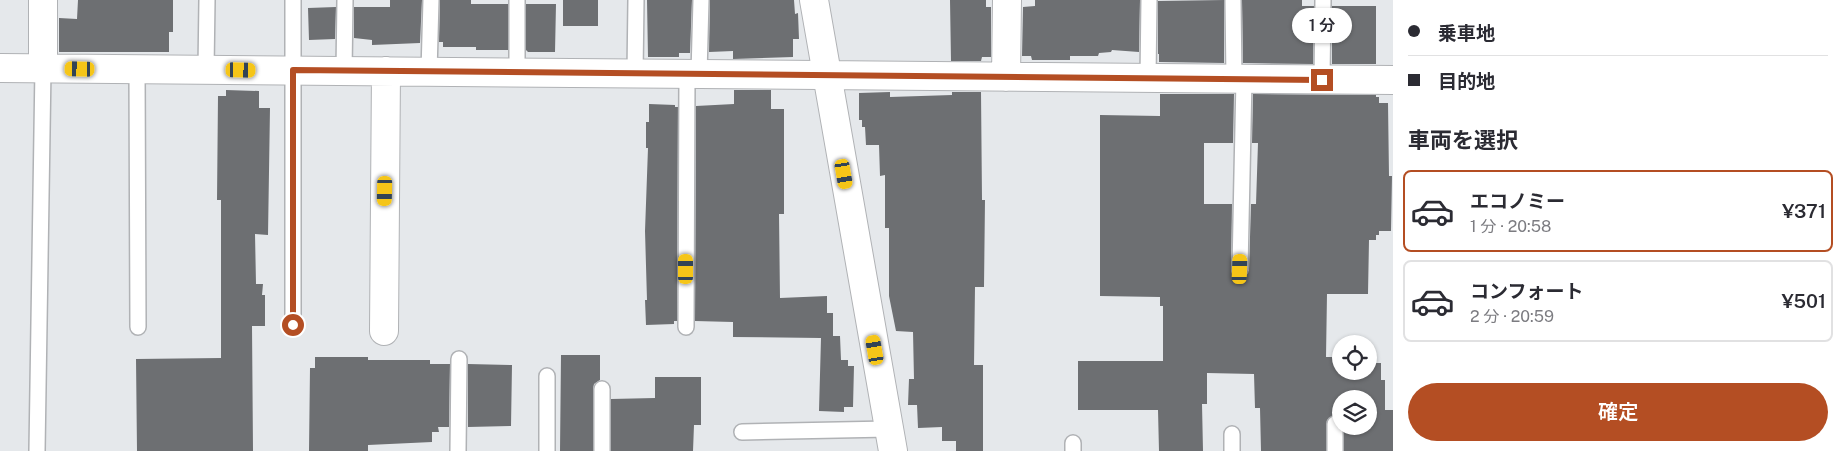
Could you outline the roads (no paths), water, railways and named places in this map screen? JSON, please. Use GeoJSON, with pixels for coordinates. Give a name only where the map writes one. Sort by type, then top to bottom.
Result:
{"type":"FeatureCollection","features":[{"type":"Feature","properties":{"kind":"street"},"geometry":{"type":"LineString","coordinates":[[42,0],[43,68]]}},
{"type":"Feature","properties":{"kind":"street"},"geometry":{"type":"LineString","coordinates":[[814,0],[891,440]]}},
{"type":"Feature","properties":{"kind":"street"},"geometry":{"type":"LineString","coordinates":[[1006,77],[1007,0]]}},
{"type":"Feature","properties":{"kind":"street"},"geometry":{"type":"LineString","coordinates":[[0,68],[1393,80]]}},
{"type":"Feature","properties":{"kind":"street"},"geometry":{"type":"LineString","coordinates":[[384,331],[386,71]]}},
{"type":"Feature","properties":{"kind":"lane"},"geometry":{"type":"LineString","coordinates":[[206,69],[207,0]]}},
{"type":"Feature","properties":{"kind":"lane"},"geometry":{"type":"LineString","coordinates":[[293,0],[293,325]]}},
{"type":"Feature","properties":{"kind":"lane"},"geometry":{"type":"LineString","coordinates":[[344,71],[345,0]]}},
{"type":"Feature","properties":{"kind":"lane"},"geometry":{"type":"LineString","coordinates":[[429,72],[431,0]]}},
{"type":"Feature","properties":{"kind":"lane"},"geometry":{"type":"LineString","coordinates":[[517,0],[517,72]]}},
{"type":"Feature","properties":{"kind":"lane"},"geometry":{"type":"LineString","coordinates":[[635,74],[636,0]]}},
{"type":"Feature","properties":{"kind":"lane"},"geometry":{"type":"LineString","coordinates":[[686,327],[693,74],[701,0]]}},
{"type":"Feature","properties":{"kind":"lane"},"geometry":{"type":"LineString","coordinates":[[1148,78],[1149,0]]}},
{"type":"Feature","properties":{"kind":"lane"},"geometry":{"type":"LineString","coordinates":[[1322,80],[1323,0]]}},
{"type":"Feature","properties":{"kind":"lane"},"geometry":{"type":"LineString","coordinates":[[1233,1],[1239,79],[1240,269]]}},
{"type":"Feature","properties":{"kind":"lane"},"geometry":{"type":"LineString","coordinates":[[37,451],[43,68]]}},
{"type":"Feature","properties":{"kind":"lane"},"geometry":{"type":"LineString","coordinates":[[136,69],[138,328]]}},
{"type":"Feature","properties":{"kind":"lane"},"geometry":{"type":"LineString","coordinates":[[458,451],[459,360]]}},
{"type":"Feature","properties":{"kind":"lane"},"geometry":{"type":"LineString","coordinates":[[547,376],[547,451]]}},
{"type":"Feature","properties":{"kind":"lane"},"geometry":{"type":"LineString","coordinates":[[602,389],[602,451]]}},
{"type":"Feature","properties":{"kind":"lane"},"geometry":{"type":"LineString","coordinates":[[742,432],[891,440]]}},
{"type":"Feature","properties":{"kind":"lane"},"geometry":{"type":"LineString","coordinates":[[1232,434],[1232,451]]}},
{"type":"Feature","properties":{"kind":"lane"},"geometry":{"type":"LineString","coordinates":[[1335,435],[1335,451]]}}]}
